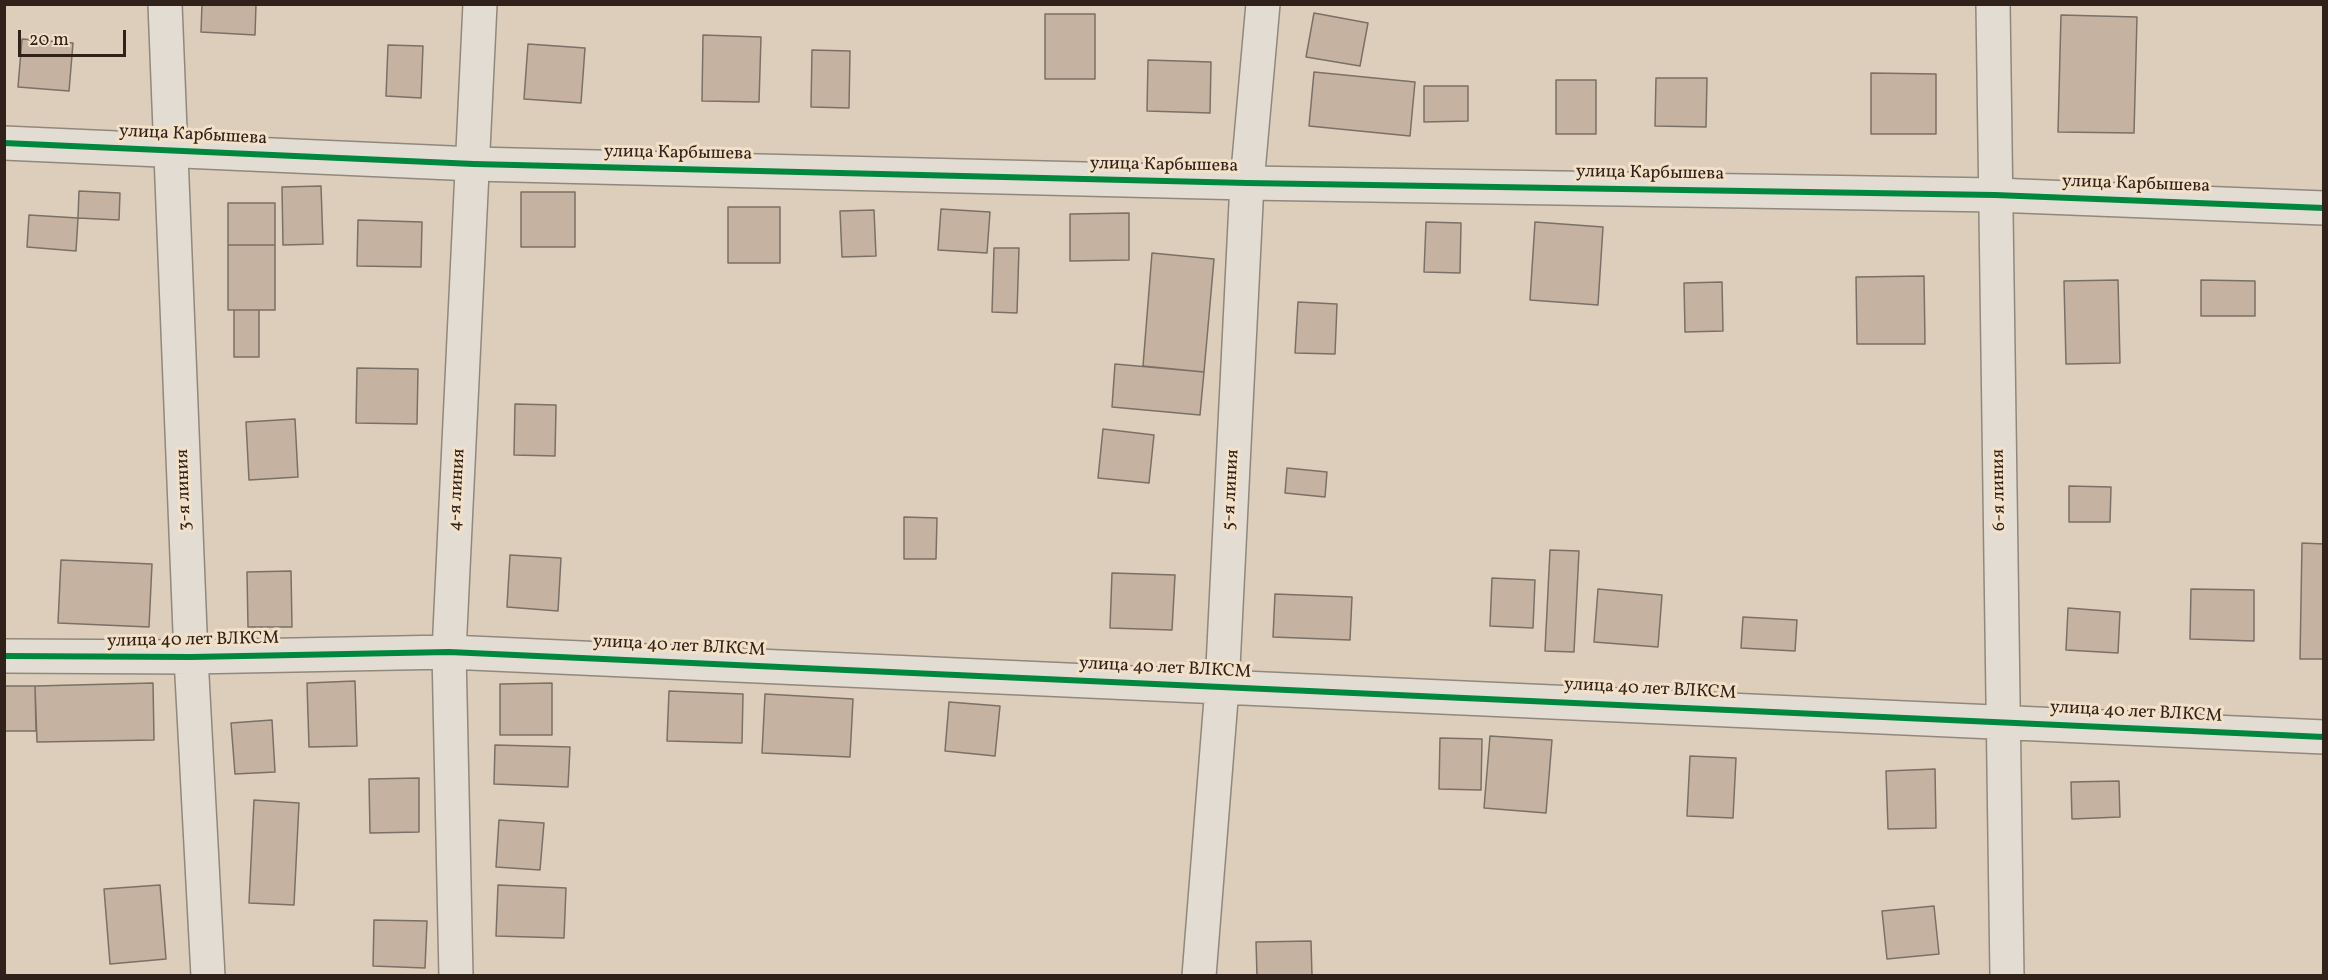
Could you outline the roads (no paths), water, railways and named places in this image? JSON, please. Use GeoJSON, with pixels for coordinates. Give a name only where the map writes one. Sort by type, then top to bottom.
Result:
{"type":"FeatureCollection","features":[{"type":"Feature","properties":{"kind":"street","name":"3-я линия"},"geometry":{"type":"LineString","coordinates":[[165,4],[191,657],[208,975]]}},
{"type":"Feature","properties":{"kind":"street","name":"4-я линия"},"geometry":{"type":"LineString","coordinates":[[456,975],[449,652],[480,4]]}},
{"type":"Feature","properties":{"kind":"street","name":"5-я линия"},"geometry":{"type":"LineString","coordinates":[[1199,975],[1222,687],[1247,183],[1263,4]]}},
{"type":"Feature","properties":{"kind":"street","name":"6-я линия"},"geometry":{"type":"LineString","coordinates":[[1993,4],[2007,975]]}},
{"type":"Feature","properties":{"kind":"street","name":"улица Карбышева"},"geometry":{"type":"LineString","coordinates":[[4,143],[474,164],[1247,183],[1995,195],[2324,208]]}},
{"type":"Feature","properties":{"kind":"street","name":"улица 40 лет ВЛКСМ"},"geometry":{"type":"LineString","coordinates":[[4,656],[191,657],[449,652],[2324,737]]}}]}
